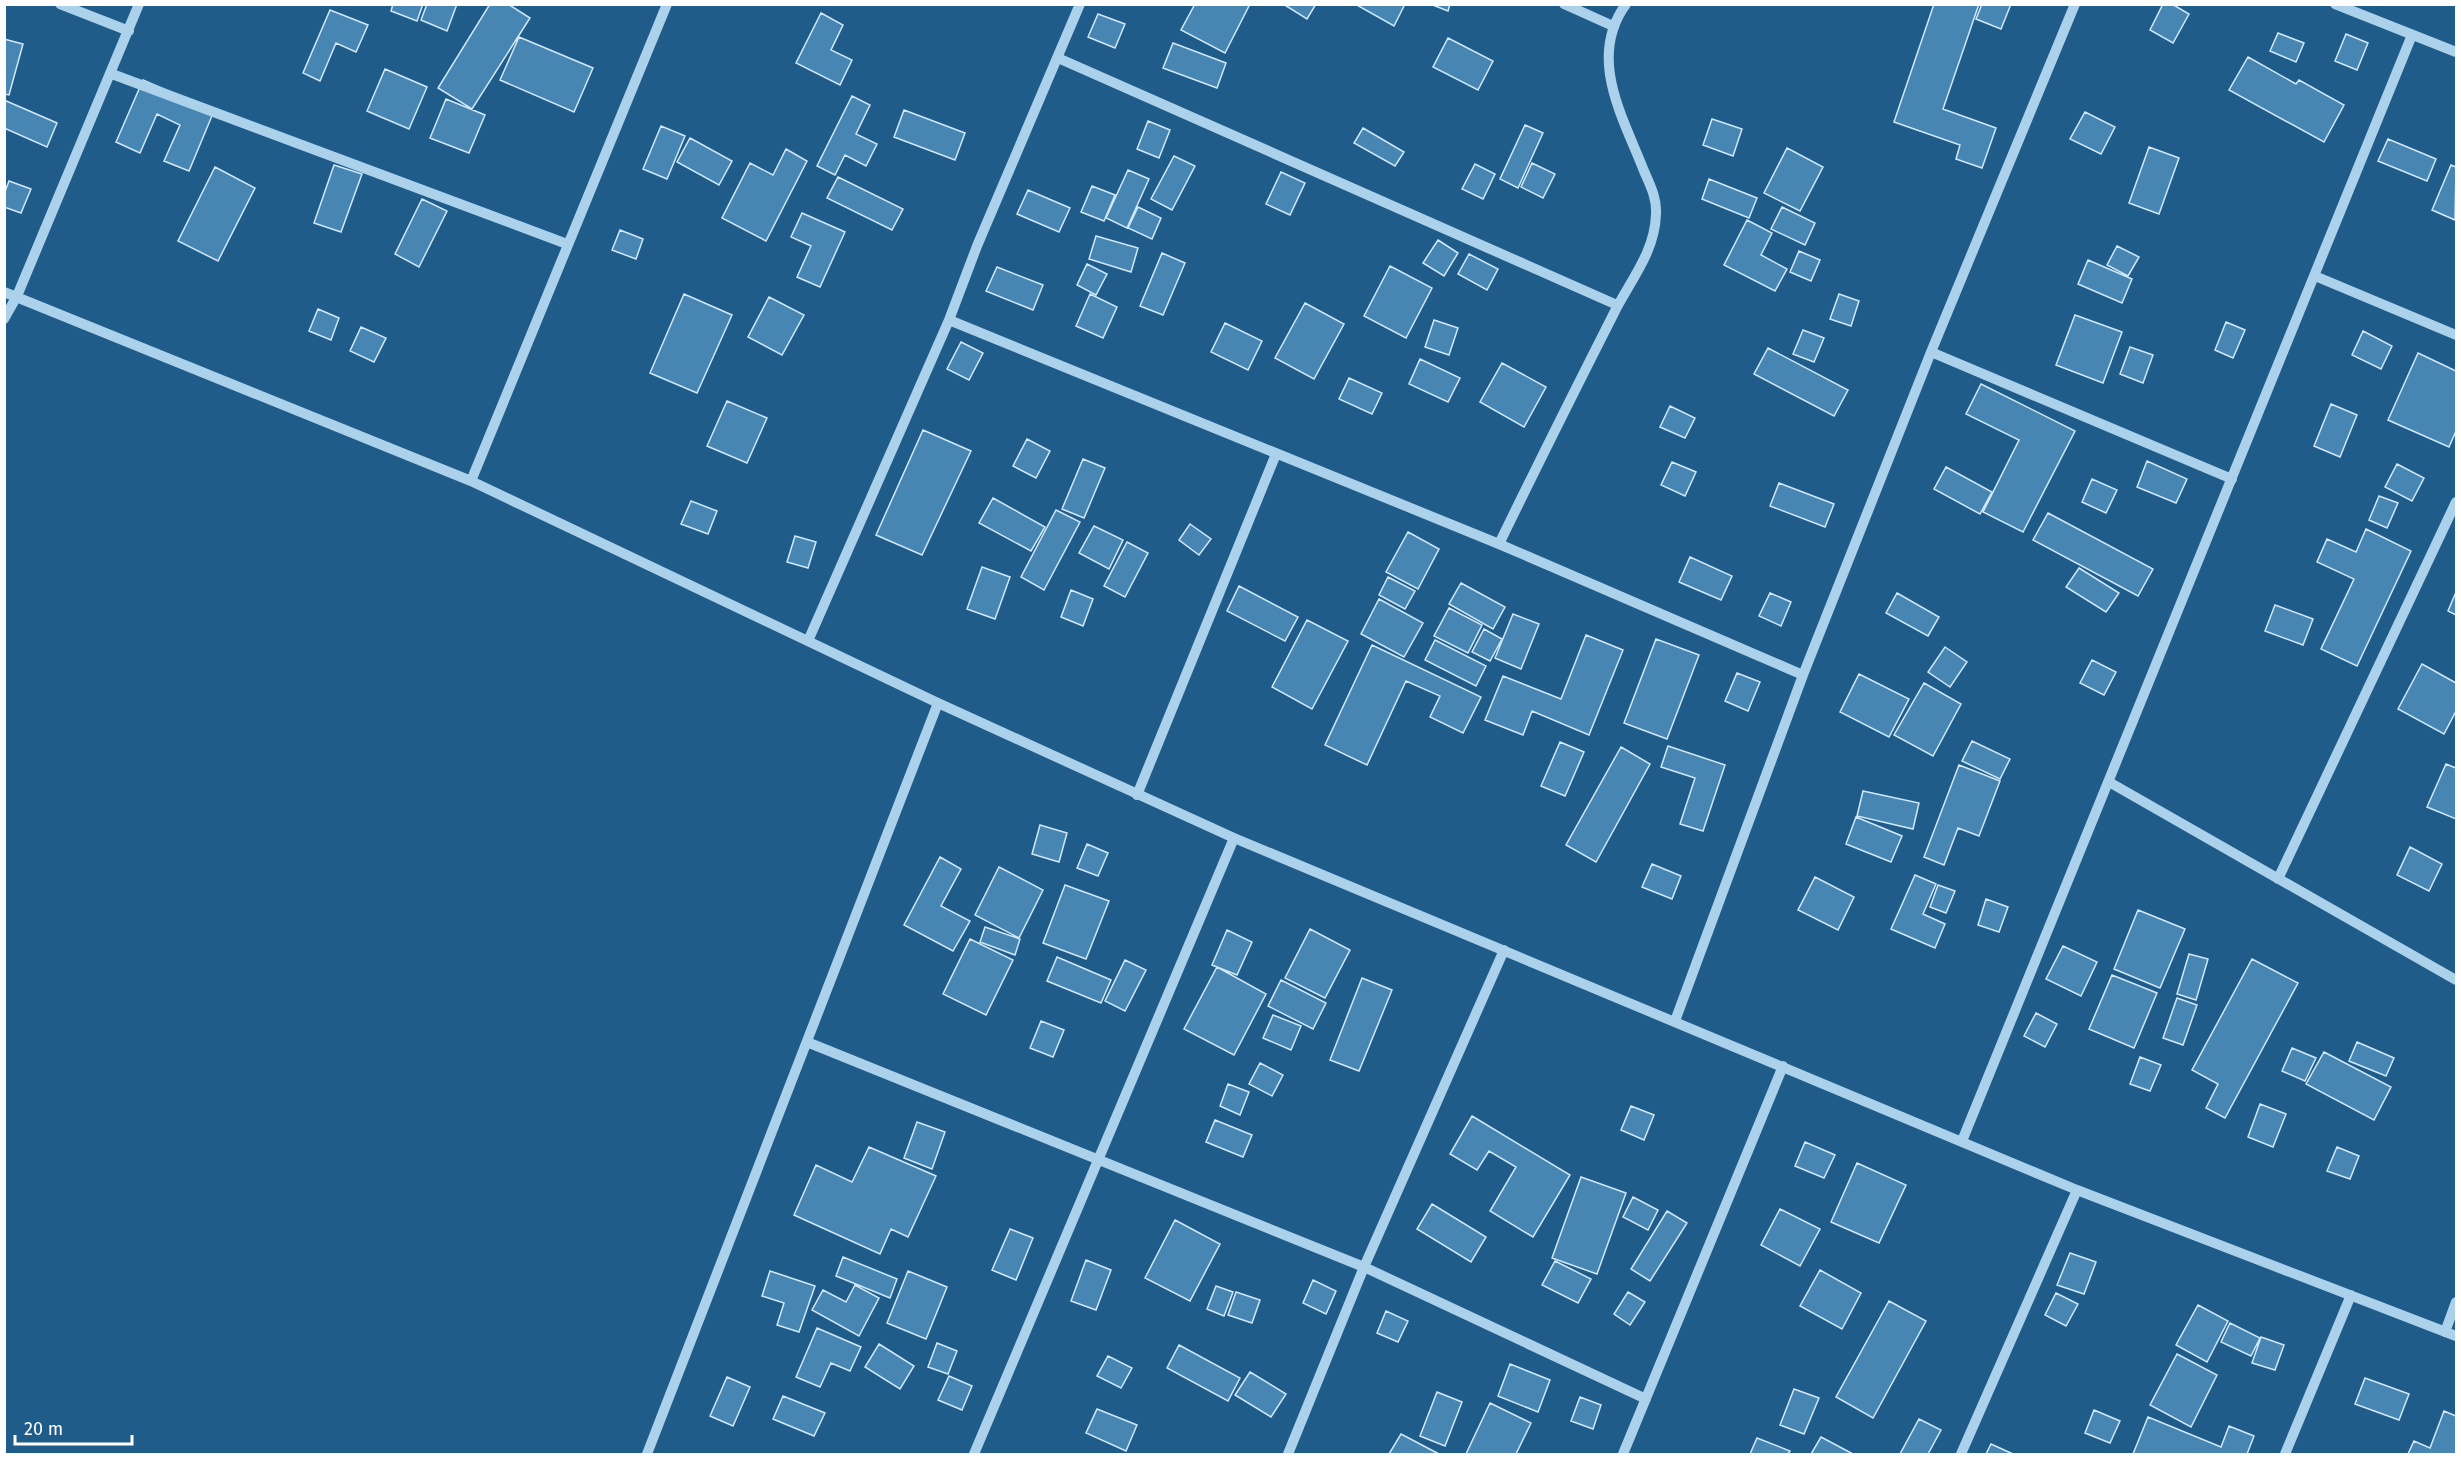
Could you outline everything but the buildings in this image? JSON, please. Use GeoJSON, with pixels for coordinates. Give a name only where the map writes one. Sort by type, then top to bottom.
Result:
{"type":"FeatureCollection","features":[{"type":"Feature","properties":{"kind":"street"},"geometry":{"type":"LineString","coordinates":[[60,4],[129,31]]}},
{"type":"Feature","properties":{"kind":"street"},"geometry":{"type":"LineString","coordinates":[[4,319],[17,296],[112,74],[139,4]]}},
{"type":"Feature","properties":{"kind":"street"},"geometry":{"type":"LineString","coordinates":[[471,481],[667,4]]}},
{"type":"Feature","properties":{"kind":"street"},"geometry":{"type":"LineString","coordinates":[[808,641],[949,320],[1080,4]]}},
{"type":"Feature","properties":{"kind":"street"},"geometry":{"type":"LineString","coordinates":[[1564,4],[1613,26]]}},
{"type":"Feature","properties":{"kind":"street"},"geometry":{"type":"LineString","coordinates":[[1499,544],[1617,305],[1642,267],[1656,214],[1655,198],[1610,80],[1608,48],[1613,26],[1626,4]]}},
{"type":"Feature","properties":{"kind":"street"},"geometry":{"type":"LineString","coordinates":[[1675,1021],[1803,675],[1931,352],[2075,4]]}},
{"type":"Feature","properties":{"kind":"street"},"geometry":{"type":"LineString","coordinates":[[2335,4],[2457,52]]}},
{"type":"Feature","properties":{"kind":"street"},"geometry":{"type":"LineString","coordinates":[[1962,1141],[2412,35]]}},
{"type":"Feature","properties":{"kind":"street"},"geometry":{"type":"LineString","coordinates":[[1058,58],[1617,305]]}},
{"type":"Feature","properties":{"kind":"street"},"geometry":{"type":"LineString","coordinates":[[112,74],[567,244]]}},
{"type":"Feature","properties":{"kind":"street"},"geometry":{"type":"LineString","coordinates":[[2315,276],[2457,335]]}},
{"type":"Feature","properties":{"kind":"street"},"geometry":{"type":"LineString","coordinates":[[4,292],[471,481],[938,703],[1234,838],[2077,1190],[2457,1336]]}},
{"type":"Feature","properties":{"kind":"street"},"geometry":{"type":"LineString","coordinates":[[949,320],[1499,544],[1803,675]]}},
{"type":"Feature","properties":{"kind":"street"},"geometry":{"type":"LineString","coordinates":[[1931,352],[2232,479]]}},
{"type":"Feature","properties":{"kind":"street"},"geometry":{"type":"LineString","coordinates":[[1137,795],[1276,454]]}},
{"type":"Feature","properties":{"kind":"street"},"geometry":{"type":"LineString","coordinates":[[2278,879],[2457,502]]}},
{"type":"Feature","properties":{"kind":"street"},"geometry":{"type":"LineString","coordinates":[[647,1455],[938,703]]}},
{"type":"Feature","properties":{"kind":"street"},"geometry":{"type":"LineString","coordinates":[[2109,782],[2457,980]]}},
{"type":"Feature","properties":{"kind":"street"},"geometry":{"type":"LineString","coordinates":[[974,1455],[1234,838]]}},
{"type":"Feature","properties":{"kind":"street"},"geometry":{"type":"LineString","coordinates":[[1288,1455],[1364,1267],[1504,950]]}},
{"type":"Feature","properties":{"kind":"street"},"geometry":{"type":"LineString","coordinates":[[807,1041],[1364,1267],[1646,1399]]}},
{"type":"Feature","properties":{"kind":"street"},"geometry":{"type":"LineString","coordinates":[[1623,1455],[1783,1066]]}},
{"type":"Feature","properties":{"kind":"street"},"geometry":{"type":"LineString","coordinates":[[1961,1455],[2077,1190]]}},
{"type":"Feature","properties":{"kind":"street"},"geometry":{"type":"LineString","coordinates":[[2285,1455],[2351,1295]]}},
{"type":"Feature","properties":{"kind":"street"},"geometry":{"type":"LineString","coordinates":[[2445,1332],[2457,1302]]}}]}
